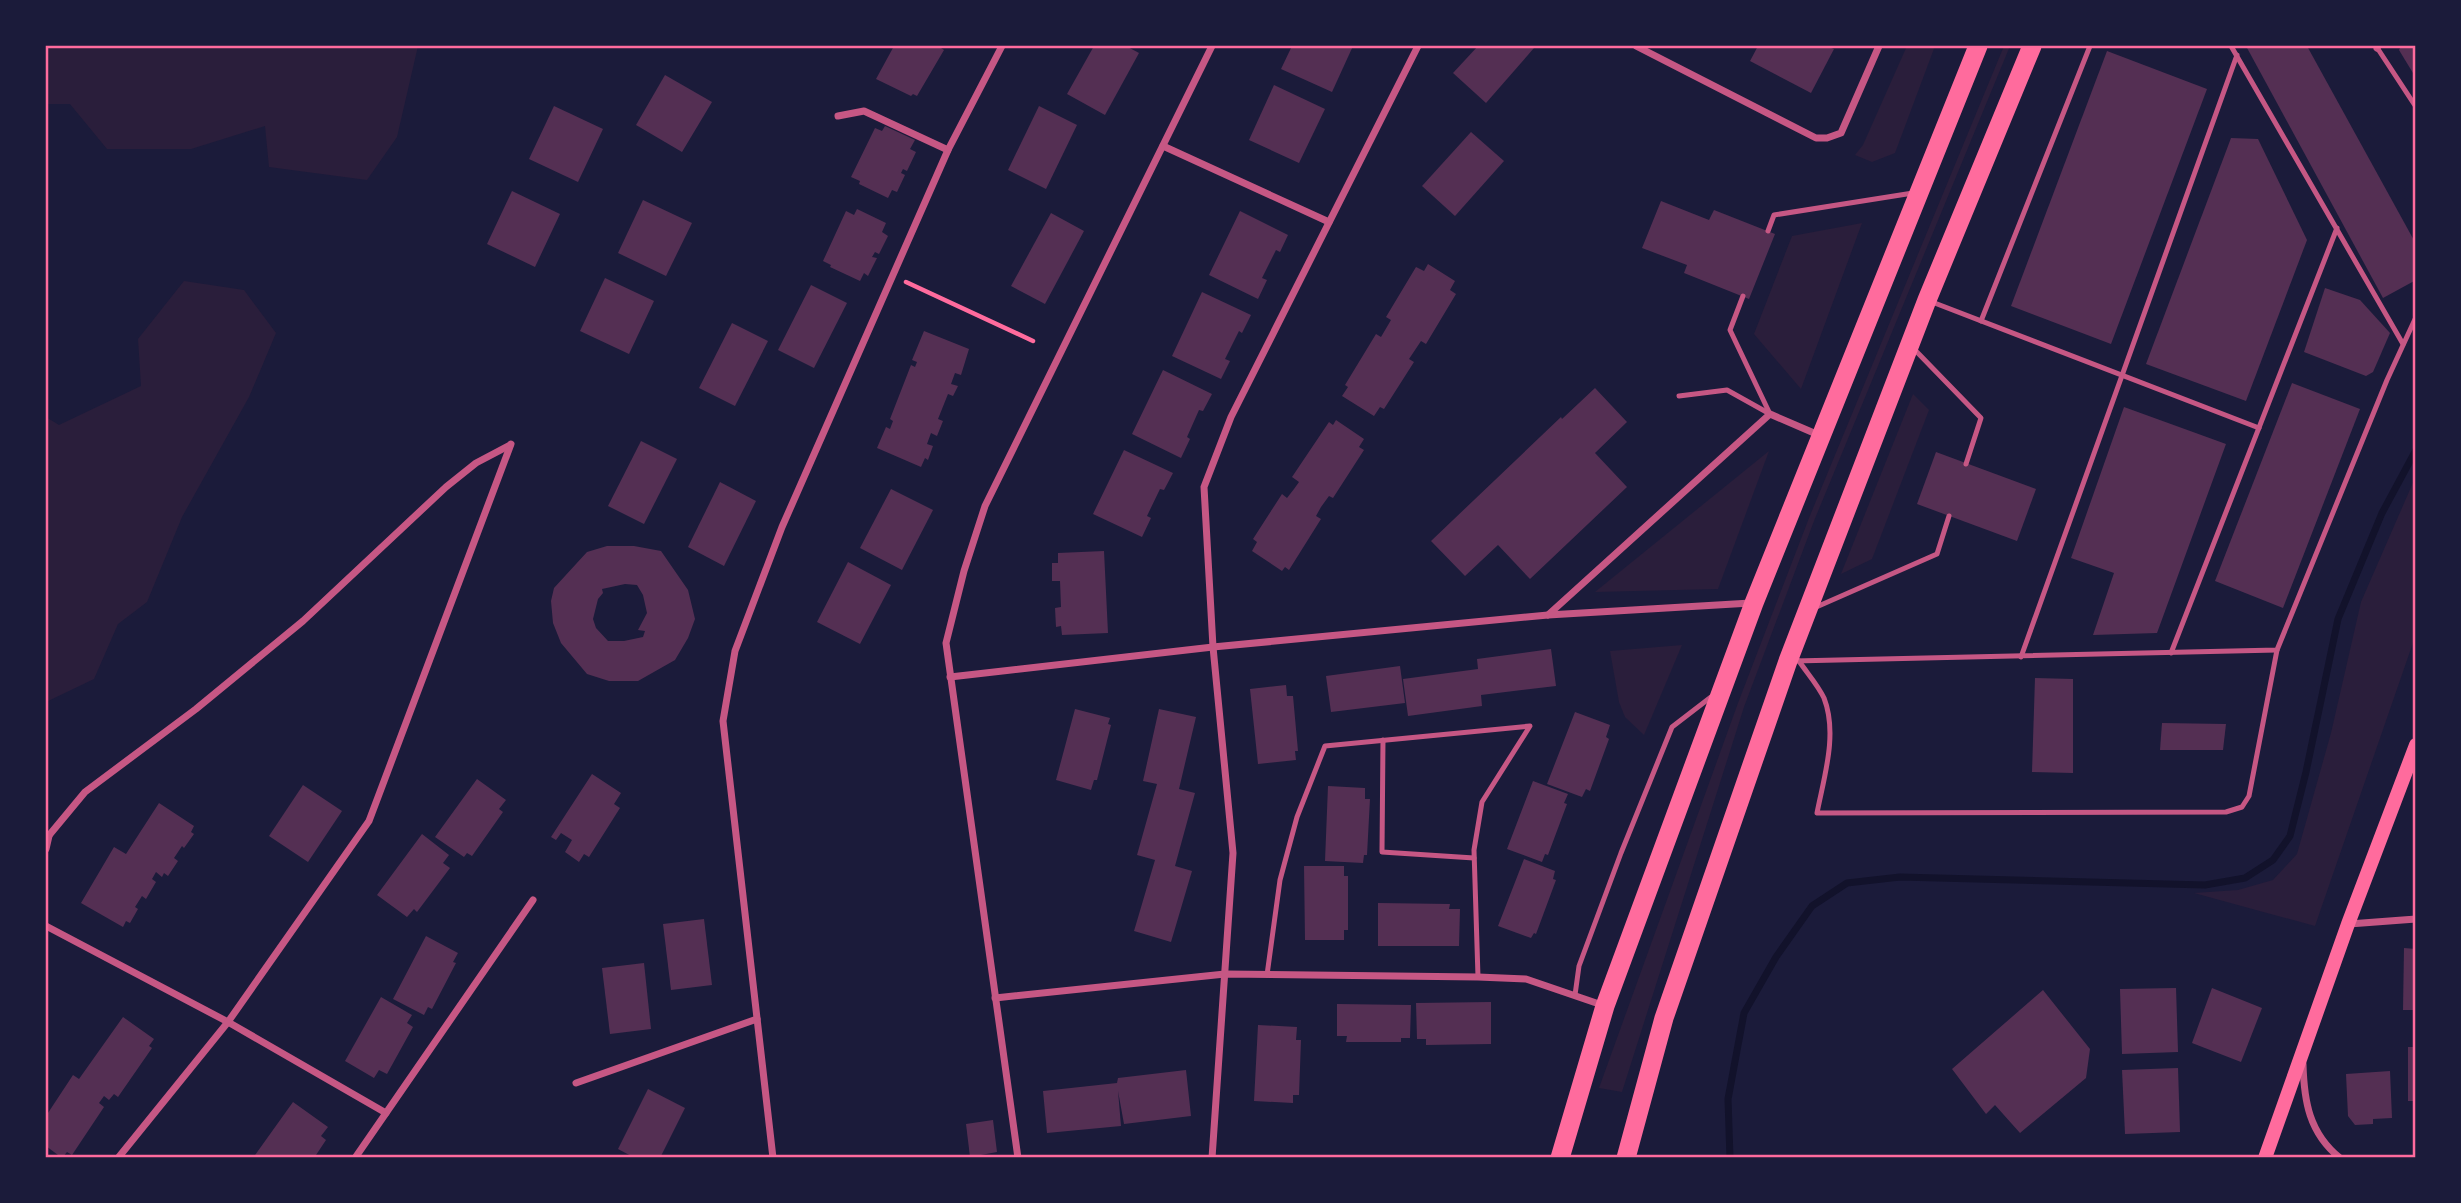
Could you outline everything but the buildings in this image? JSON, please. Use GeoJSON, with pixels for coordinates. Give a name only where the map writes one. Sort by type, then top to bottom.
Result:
{"type":"FeatureCollection","features":[{"type":"Feature","properties":{"kind":"highway"},"geometry":{"type":"LineString","coordinates":[[1560,1157],[1605,1006],[1754,603],[1978,46]]}},
{"type":"Feature","properties":{"kind":"highway"},"geometry":{"type":"LineString","coordinates":[[1626,1157],[1664,1018],[1794,661],[1808,611],[1909,344],[2032,46]]}},
{"type":"Feature","properties":{"kind":"main road"},"geometry":{"type":"LineString","coordinates":[[2265,1157],[2348,924],[2416,745]]}},
{"type":"Feature","properties":{"kind":"street"},"geometry":{"type":"LineString","coordinates":[[772,1157],[723,721],[734,651],[782,527],[948,150],[1002,46]]}},
{"type":"Feature","properties":{"kind":"street"},"geometry":{"type":"LineString","coordinates":[[1018,1157],[946,643],[964,571],[985,506],[1212,46]]}},
{"type":"Feature","properties":{"kind":"street"},"geometry":{"type":"LineString","coordinates":[[1212,1157],[1233,853],[1213,647],[1204,488],[1231,416],[1418,46]]}},
{"type":"Feature","properties":{"kind":"street"},"geometry":{"type":"LineString","coordinates":[[1636,46],[1816,138],[1827,138],[1841,133],[1879,46]]}},
{"type":"Feature","properties":{"kind":"street"},"geometry":{"type":"LineString","coordinates":[[838,116],[863,111],[948,150]]}},
{"type":"Feature","properties":{"kind":"street"},"geometry":{"type":"LineString","coordinates":[[1163,146],[1329,222]]}},
{"type":"Feature","properties":{"kind":"street"},"geometry":{"type":"LineString","coordinates":[[1548,615],[1770,414],[1821,436]]}},
{"type":"Feature","properties":{"kind":"street"},"geometry":{"type":"LineString","coordinates":[[46,849],[47,837],[85,792],[196,709],[303,621],[446,487],[476,463],[511,444],[369,821],[228,1022],[118,1157]]}},
{"type":"Feature","properties":{"kind":"street"},"geometry":{"type":"LineString","coordinates":[[950,677],[1213,647],[1548,615],[1754,603]]}},
{"type":"Feature","properties":{"kind":"street"},"geometry":{"type":"LineString","coordinates":[[355,1157],[533,900]]}},
{"type":"Feature","properties":{"kind":"street"},"geometry":{"type":"LineString","coordinates":[[2348,924],[2416,919]]}},
{"type":"Feature","properties":{"kind":"street"},"geometry":{"type":"LineString","coordinates":[[46,926],[228,1022],[386,1113]]}},
{"type":"Feature","properties":{"kind":"street"},"geometry":{"type":"LineString","coordinates":[[995,998],[1225,974],[1478,977],[1526,979],[1605,1006]]}},
{"type":"Feature","properties":{"kind":"street"},"geometry":{"type":"LineString","coordinates":[[576,1083],[757,1019]]}},
{"type":"Feature","properties":{"kind":"street"},"geometry":{"type":"LineString","coordinates":[[2303,1052],[2305,1104],[2318,1132],[2340,1157]]}},
{"type":"Feature","properties":{"kind":"lane"},"geometry":{"type":"LineString","coordinates":[[1981,321],[2090,46]]}},
{"type":"Feature","properties":{"kind":"lane"},"geometry":{"type":"LineString","coordinates":[[2231,46],[2403,344]]}},
{"type":"Feature","properties":{"kind":"lane"},"geometry":{"type":"LineString","coordinates":[[2377,46],[2416,107]]}},
{"type":"Feature","properties":{"kind":"lane"},"geometry":{"type":"LineString","coordinates":[[2021,657],[2237,55]]}},
{"type":"Feature","properties":{"kind":"lane"},"geometry":{"type":"LineString","coordinates":[[1768,231],[1774,215],[1919,192]]}},
{"type":"Feature","properties":{"kind":"lane"},"geometry":{"type":"LineString","coordinates":[[2171,653],[2337,228]]}},
{"type":"Feature","properties":{"kind":"lane"},"geometry":{"type":"LineString","coordinates":[[1743,296],[1730,330],[1770,414]]}},
{"type":"Feature","properties":{"kind":"lane"},"geometry":{"type":"LineString","coordinates":[[1927,300],[2259,428]]}},
{"type":"Feature","properties":{"kind":"lane"},"geometry":{"type":"LineString","coordinates":[[1794,661],[1824,698],[1829,720],[1830,744],[1817,813],[2226,812],[2242,807],[2249,796],[2277,650],[2416,317]]}},
{"type":"Feature","properties":{"kind":"lane"},"geometry":{"type":"LineString","coordinates":[[1909,344],[1981,418],[1966,464]]}},
{"type":"Feature","properties":{"kind":"lane"},"geometry":{"type":"LineString","coordinates":[[1679,396],[1727,390],[1770,414]]}},
{"type":"Feature","properties":{"kind":"lane"},"geometry":{"type":"LineString","coordinates":[[1808,611],[1937,554],[1949,516]]}},
{"type":"Feature","properties":{"kind":"lane"},"geometry":{"type":"LineString","coordinates":[[1794,661],[2277,650]]}},
{"type":"Feature","properties":{"kind":"lane"},"geometry":{"type":"LineString","coordinates":[[1574,995],[1579,966],[1588,941],[1672,727],[1722,689]]}},
{"type":"Feature","properties":{"kind":"lane"},"geometry":{"type":"LineString","coordinates":[[1267,976],[1280,880],[1297,817],[1325,746],[1530,726],[1482,802],[1474,858],[1478,977]]}},
{"type":"Feature","properties":{"kind":"lane"},"geometry":{"type":"LineString","coordinates":[[1383,740],[1382,852],[1474,858]]}},
{"type":"Feature","properties":{"kind":"path"},"geometry":{"type":"LineString","coordinates":[[893,275],[1033,341]]}},
{"type":"Feature","properties":{"kind":"shaded area"},"geometry":{"type":"Polygon","coordinates":[[[46,46],[418,46],[397,137],[367,180],[269,167],[265,126],[191,149],[107,149],[70,104],[46,104],[46,46]]]}},
{"type":"Feature","properties":{"kind":"shaded area"},"geometry":{"type":"Polygon","coordinates":[[[1907,46],[1935,46],[1895,153],[1872,162],[1855,155],[1863,145],[1907,46]]]}},
{"type":"Feature","properties":{"kind":"shaded area"},"geometry":{"type":"Polygon","coordinates":[[[2004,46],[2010,46],[1814,521],[1744,707],[1622,1092],[1599,1088],[1738,703],[1809,518],[2004,46]]]}},
{"type":"Feature","properties":{"kind":"shaded area"},"geometry":{"type":"Polygon","coordinates":[[[1862,223],[1801,389],[1754,334],[1792,236],[1862,223]]]}},
{"type":"Feature","properties":{"kind":"shaded area"},"geometry":{"type":"Polygon","coordinates":[[[184,281],[244,290],[276,333],[249,397],[182,517],[147,602],[118,624],[94,679],[46,702],[46,417],[59,425],[141,386],[138,339],[184,281]]]}},
{"type":"Feature","properties":{"kind":"shaded area"},"geometry":{"type":"Polygon","coordinates":[[[1913,394],[1929,410],[1872,559],[1841,574],[1913,394]]]}},
{"type":"Feature","properties":{"kind":"shaded area"},"geometry":{"type":"Polygon","coordinates":[[[1769,451],[1718,589],[1595,592],[1769,451]]]}},
{"type":"Feature","properties":{"kind":"shaded area"},"geometry":{"type":"Polygon","coordinates":[[[2415,478],[2415,637],[2315,926],[2194,893],[2238,890],[2273,880],[2297,854],[2331,733],[2361,602],[2415,478]]]}},
{"type":"Feature","properties":{"kind":"shaded area"},"geometry":{"type":"Polygon","coordinates":[[[1682,645],[1644,735],[1625,717],[1619,702],[1610,651],[1682,645]]]}},
{"type":"Feature","properties":{"kind":"waterway"},"geometry":{"type":"LineString","coordinates":[[1730,1158],[1728,1099],[1744,1013],[1776,957],[1812,906],[1847,883],[1900,877],[2205,885],[2245,878],[2273,860],[2290,836],[2338,619],[2382,513],[2416,450]]}}]}
